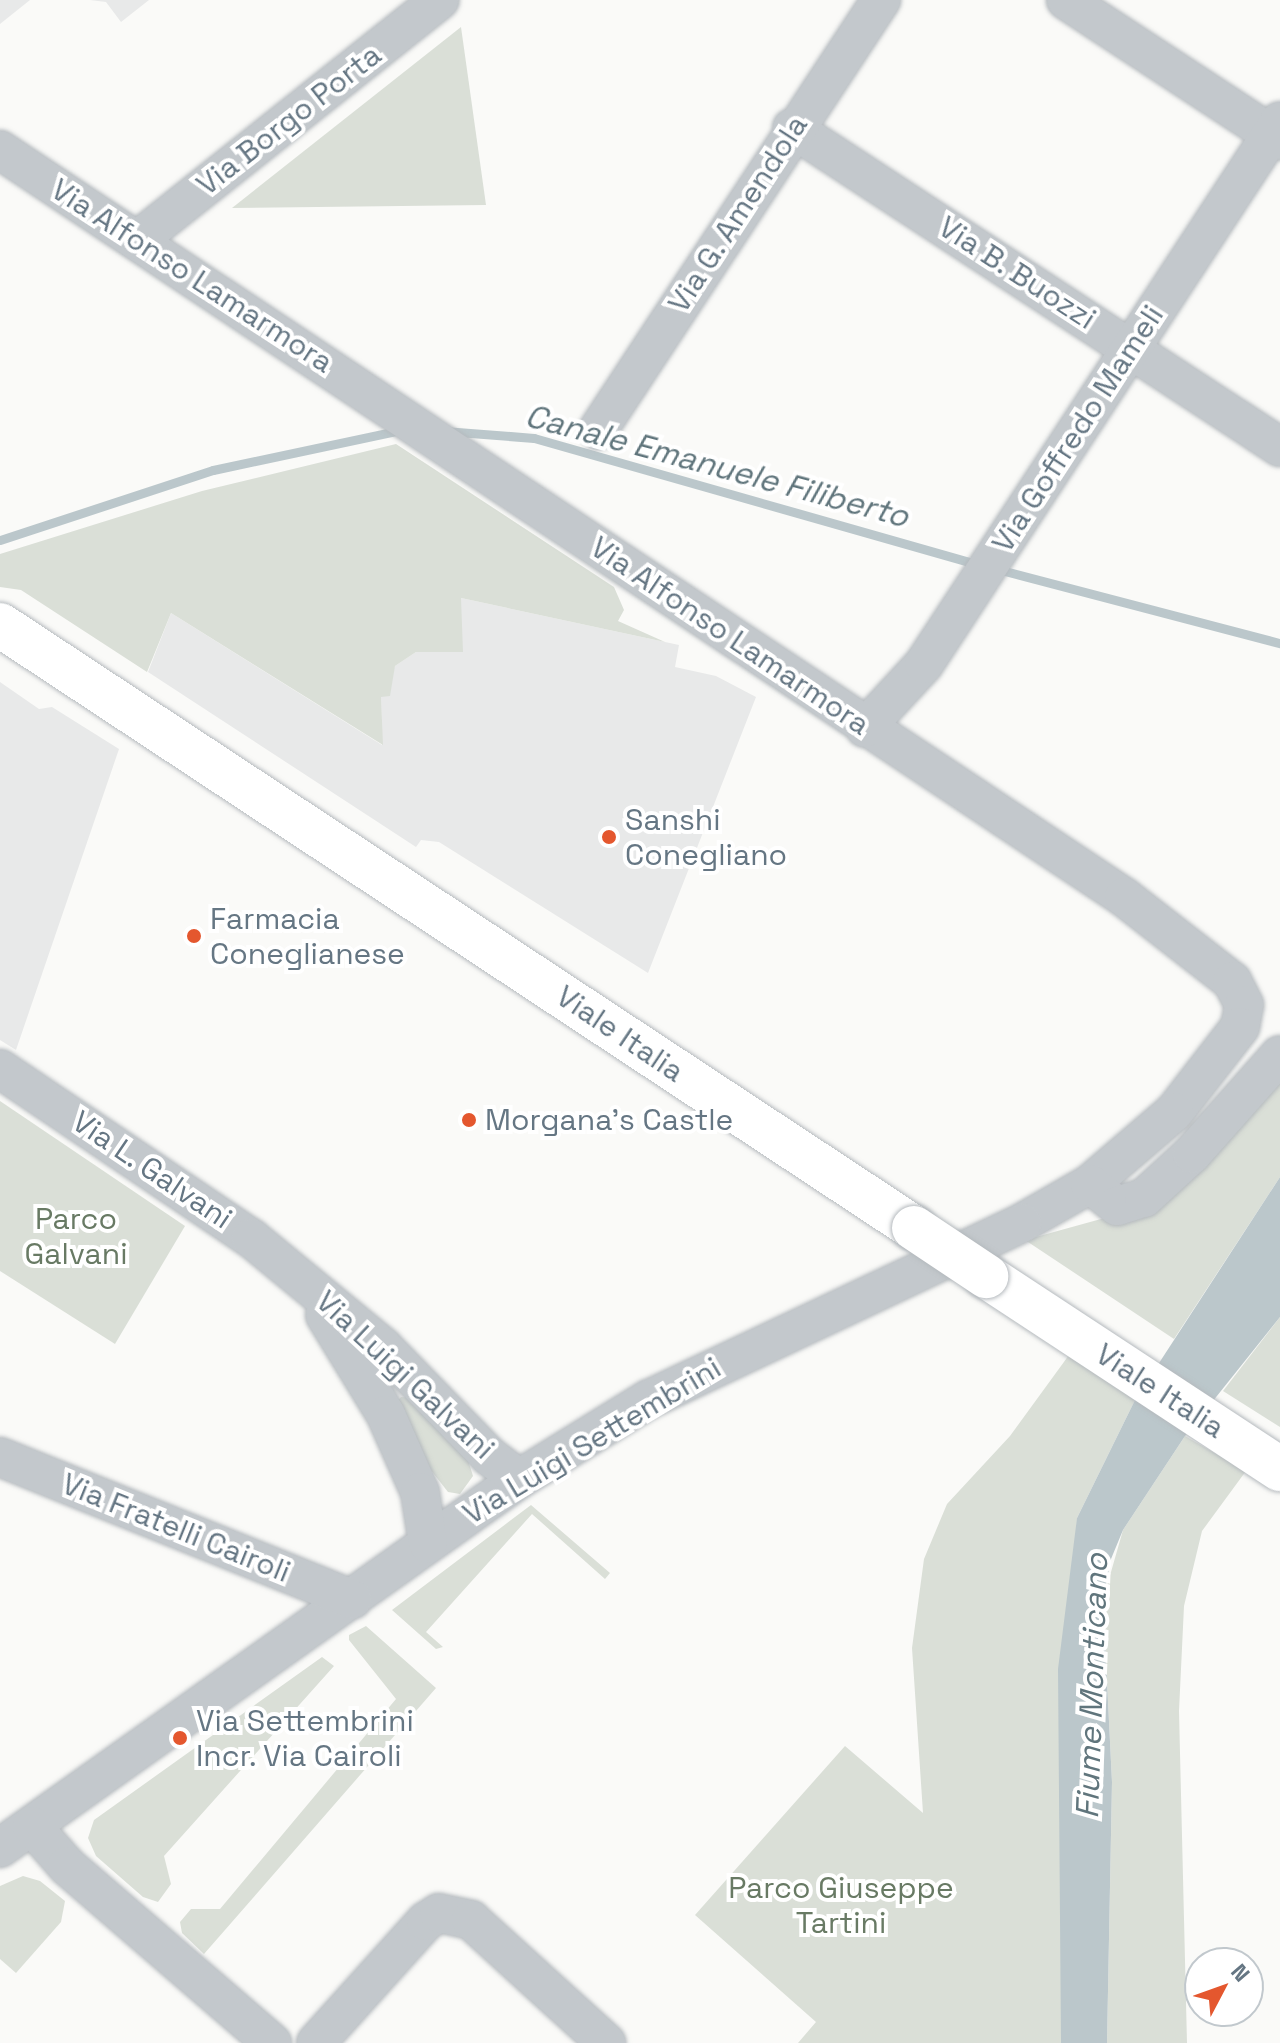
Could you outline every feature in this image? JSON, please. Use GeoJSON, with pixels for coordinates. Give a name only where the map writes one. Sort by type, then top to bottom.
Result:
{"type":"FeatureCollection","features":[{"type":"Feature","properties":{"kind":"main road","name":"Viale Italia"},"geometry":{"type":"LineString","coordinates":[[0,625],[1270,1462]]}},
{"type":"Feature","properties":{"kind":"street","name":"Via Borgo Porta"},"geometry":{"type":"LineString","coordinates":[[139,239],[440,0]]}},
{"type":"Feature","properties":{"kind":"street","name":"Via G. Amendola"},"geometry":{"type":"LineString","coordinates":[[598,430],[792,128],[881,0]]}},
{"type":"Feature","properties":{"kind":"street"},"geometry":{"type":"LineString","coordinates":[[1066,0],[1277,132]]}},
{"type":"Feature","properties":{"kind":"street","name":"Via B. Buozzi"},"geometry":{"type":"LineString","coordinates":[[792,128],[1131,346],[1280,447]]}},
{"type":"Feature","properties":{"kind":"street","name":"Via Goffredo Mameli"},"geometry":{"type":"LineString","coordinates":[[865,728],[924,664],[1131,346],[1277,132]]}},
{"type":"Feature","properties":{"kind":"street","name":"Via Alfonso Lamarmora"},"geometry":{"type":"LineString","coordinates":[[0,150],[385,403],[865,728],[1124,897],[1197,950],[1240,993],[1240,1027],[1212,1067],[1174,1112],[1090,1184]]}},
{"type":"Feature","properties":{"kind":"street"},"geometry":{"type":"LineString","coordinates":[[1090,1184],[1117,1206],[1144,1198],[1192,1154],[1280,1055]]}},
{"type":"Feature","properties":{"kind":"street","name":"Via L. Galvani"},"geometry":{"type":"LineString","coordinates":[[0,1069],[176,1185],[299,1277]]}},
{"type":"Feature","properties":{"kind":"street","name":"Via Luigi Settembrini"},"geometry":{"type":"LineString","coordinates":[[272,2043],[67,1866],[10,1837],[519,1479],[690,1376],[917,1274],[1090,1184]]}},
{"type":"Feature","properties":{"kind":"street","name":"Via Luigi Galvani"},"geometry":{"type":"LineString","coordinates":[[299,1277],[383,1347],[489,1456],[519,1479]]}},
{"type":"Feature","properties":{"kind":"street","name":"Via Luigi Galvani"},"geometry":{"type":"LineString","coordinates":[[299,1277],[386,1415],[420,1492],[428,1543]]}},
{"type":"Feature","properties":{"kind":"street","name":"Via Fratelli Cairoli"},"geometry":{"type":"LineString","coordinates":[[0,1457],[352,1599]]}},
{"type":"Feature","properties":{"kind":"street"},"geometry":{"type":"LineString","coordinates":[[316,2043],[426,1921],[439,1913],[456,1913],[483,1930],[606,2043]]}},
{"type":"Feature","properties":{"kind":"shaded area"},"geometry":{"type":"Polygon","coordinates":[[[0,0],[30,0],[0,24],[0,0]]]}},
{"type":"Feature","properties":{"kind":"shaded area"},"geometry":{"type":"Polygon","coordinates":[[[90,0],[149,0],[121,22],[106,2],[90,0]]]}},
{"type":"Feature","properties":{"kind":"shaded area"},"geometry":{"type":"Polygon","coordinates":[[[461,598],[679,645],[675,667],[716,676],[756,697],[648,973],[439,842],[421,840],[416,847],[148,672],[171,613],[382,745],[381,697],[395,666],[416,652],[461,598]]]}},
{"type":"Feature","properties":{"kind":"shaded area"},"geometry":{"type":"Polygon","coordinates":[[[0,682],[39,709],[52,707],[119,749],[16,1050],[0,1040],[0,682]]]}},
{"type":"Feature","properties":{"kind":"green space"},"geometry":{"type":"Polygon","coordinates":[[[461,27],[486,205],[232,208],[461,27]]]}},
{"type":"Feature","properties":{"kind":"green space"},"geometry":{"type":"Polygon","coordinates":[[[396,444],[614,587],[624,610],[618,621],[665,642],[461,598],[463,652],[416,652],[395,666],[390,696],[381,697],[383,745],[171,613],[147,672],[21,590],[0,587],[0,554],[202,491],[396,444]]]}},
{"type":"Feature","properties":{"kind":"green space"},"geometry":{"type":"Polygon","coordinates":[[[1280,1063],[1280,1177],[1174,1339],[1025,1240],[1119,1214],[1280,1063]]]}},
{"type":"Feature","properties":{"kind":"green space","name":"Parco Galvani"},"geometry":{"type":"Polygon","coordinates":[[[0,1101],[185,1226],[115,1344],[0,1271],[0,1101]]]}},
{"type":"Feature","properties":{"kind":"green space"},"geometry":{"type":"Polygon","coordinates":[[[1280,1317],[1280,1427],[1223,1391],[1280,1317]]]}},
{"type":"Feature","properties":{"kind":"green space","name":"Parco Giuseppe Tartini"},"geometry":{"type":"Polygon","coordinates":[[[1069,1355],[1135,1400],[1077,1518],[1061,2043],[798,2043],[816,2022],[695,1915],[845,1746],[923,1813],[912,1648],[924,1559],[947,1504],[1010,1436],[1069,1355]]]}},
{"type":"Feature","properties":{"kind":"green space"},"geometry":{"type":"Polygon","coordinates":[[[401,1397],[412,1398],[467,1457],[473,1476],[460,1494],[448,1492],[430,1469],[397,1402],[401,1397]]]}},
{"type":"Feature","properties":{"kind":"green space"},"geometry":{"type":"Polygon","coordinates":[[[1185,1436],[1246,1471],[1202,1531],[1184,1606],[1179,1711],[1184,2027],[1187,2027],[1187,2043],[1107,2043],[1112,1782],[1103,1600],[1123,1530],[1185,1436]]]}},
{"type":"Feature","properties":{"kind":"green space"},"geometry":{"type":"Polygon","coordinates":[[[531,1505],[610,1573],[605,1579],[532,1514],[426,1632],[443,1647],[436,1649],[392,1610],[531,1505]]]}},
{"type":"Feature","properties":{"kind":"green space"},"geometry":{"type":"Polygon","coordinates":[[[366,1626],[436,1688],[204,1954],[182,1933],[180,1922],[191,1909],[220,1909],[396,1699],[349,1640],[349,1635],[366,1626]]]}},
{"type":"Feature","properties":{"kind":"green space"},"geometry":{"type":"Polygon","coordinates":[[[322,1657],[334,1666],[164,1856],[171,1884],[158,1902],[143,1897],[96,1856],[88,1838],[94,1820],[322,1657]]]}},
{"type":"Feature","properties":{"kind":"green space"},"geometry":{"type":"Polygon","coordinates":[[[23,1876],[40,1881],[65,1901],[61,1922],[16,1973],[0,1959],[0,1886],[23,1876]]]}},
{"type":"Feature","properties":{"kind":"water","name":"Fiume Monticano"},"geometry":{"type":"Polygon","coordinates":[[[1280,1177],[1280,1317],[1185,1436],[1123,1530],[1111,1559],[1103,1600],[1112,1782],[1107,2043],[1061,2043],[1058,1669],[1077,1518],[1135,1400],[1280,1177]]]}},
{"type":"Feature","properties":{"kind":"waterway","name":"Canale Emanuele Filiberto"},"geometry":{"type":"LineString","coordinates":[[0,540],[213,470],[397,431]]}},
{"type":"Feature","properties":{"kind":"waterway","name":"Canale Emanuele Filiberto"},"geometry":{"type":"LineString","coordinates":[[444,431],[534,438],[979,565]]}},
{"type":"Feature","properties":{"kind":"waterway","name":"Canale Emanuele Filiberto"},"geometry":{"type":"LineString","coordinates":[[997,569],[1280,643]]}},
{"type":"Feature","properties":{"kind":"place","name":"Sanshi Conegliano"},"geometry":{"type":"Point","coordinates":[609,837]}},
{"type":"Feature","properties":{"kind":"place","name":"Farmacia Coneglianese"},"geometry":{"type":"Point","coordinates":[194,936]}},
{"type":"Feature","properties":{"kind":"place","name":"Morgana's Castle"},"geometry":{"type":"Point","coordinates":[469,1120]}},
{"type":"Feature","properties":{"kind":"place","name":"Via Settembrini Incr. Via Cairoli"},"geometry":{"type":"Point","coordinates":[180,1738]}}]}
